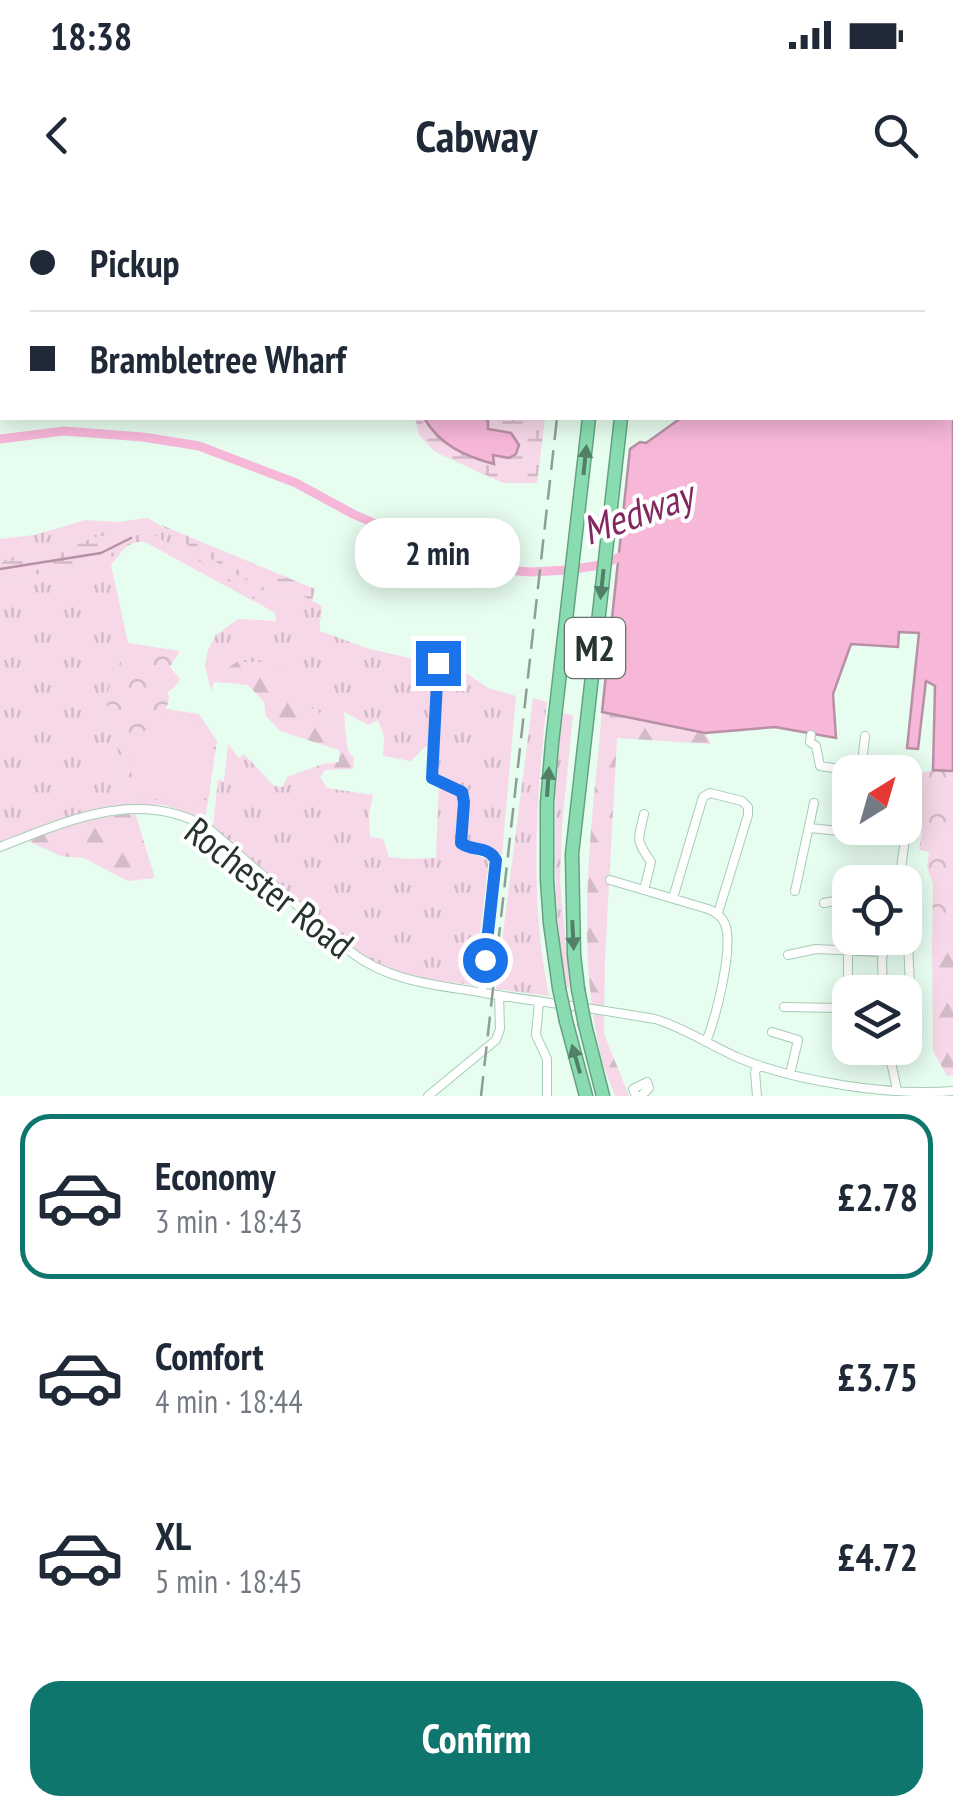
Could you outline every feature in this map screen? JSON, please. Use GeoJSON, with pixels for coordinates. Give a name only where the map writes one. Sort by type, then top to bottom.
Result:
{"type":"FeatureCollection","features":[{"type":"Feature","properties":{"kind":"highway","name":"M2"},"geometry":{"type":"LineString","coordinates":[[586,1096],[558,988],[550,923],[546,821],[590,420]]}},
{"type":"Feature","properties":{"kind":"highway","name":"M2"},"geometry":{"type":"LineString","coordinates":[[603,1096],[578,990],[572,880],[582,752],[622,420]]}},
{"type":"Feature","properties":{"kind":"street"},"geometry":{"type":"LineString","coordinates":[[438,663],[432,778],[462,792],[461,843],[466,848],[487,851],[496,860],[482,992]]}},
{"type":"Feature","properties":{"kind":"street"},"geometry":{"type":"LineString","coordinates":[[811,735],[820,766],[832,768]]}},
{"type":"Feature","properties":{"kind":"street"},"geometry":{"type":"LineString","coordinates":[[862,755],[864,736]]}},
{"type":"Feature","properties":{"kind":"street"},"geometry":{"type":"LineString","coordinates":[[672,898],[705,795],[715,793],[742,801],[748,807],[748,815],[718,914]]}},
{"type":"Feature","properties":{"kind":"street"},"geometry":{"type":"LineString","coordinates":[[795,891],[814,803]]}},
{"type":"Feature","properties":{"kind":"street","name":"Rochester Road"},"geometry":{"type":"LineString","coordinates":[[0,847],[64,821],[87,816],[134,808],[177,814],[208,828],[360,959],[395,976],[655,1019],[759,1066],[866,1093],[953,1091]]}},
{"type":"Feature","properties":{"kind":"street"},"geometry":{"type":"LineString","coordinates":[[644,814],[638,841],[640,850],[651,862],[644,890]]}},
{"type":"Feature","properties":{"kind":"street"},"geometry":{"type":"LineString","coordinates":[[810,828],[832,829]]}},
{"type":"Feature","properties":{"kind":"street"},"geometry":{"type":"LineString","coordinates":[[610,880],[718,914],[724,920],[727,932],[718,1008],[706,1042]]}},
{"type":"Feature","properties":{"kind":"street"},"geometry":{"type":"LineString","coordinates":[[824,903],[832,901]]}},
{"type":"Feature","properties":{"kind":"street"},"geometry":{"type":"LineString","coordinates":[[788,955],[832,950]]}},
{"type":"Feature","properties":{"kind":"street"},"geometry":{"type":"LineString","coordinates":[[428,1096],[496,1040],[500,995]]}},
{"type":"Feature","properties":{"kind":"street"},"geometry":{"type":"LineString","coordinates":[[539,1002],[536,1035],[547,1059],[547,1096]]}},
{"type":"Feature","properties":{"kind":"street"},"geometry":{"type":"LineString","coordinates":[[784,1007],[832,1008]]}},
{"type":"Feature","properties":{"kind":"street"},"geometry":{"type":"LineString","coordinates":[[772,1032],[798,1040],[790,1074]]}},
{"type":"Feature","properties":{"kind":"street"},"geometry":{"type":"LineString","coordinates":[[892,1065],[897,1090]]}},
{"type":"Feature","properties":{"kind":"street"},"geometry":{"type":"LineString","coordinates":[[757,1096],[759,1066]]}},
{"type":"Feature","properties":{"kind":"green space"},"geometry":{"type":"Polygon","coordinates":[[[415,420],[426,420],[454,448],[494,463],[492,455],[502,430],[487,429],[487,420],[545,420],[537,483],[503,483],[435,452],[419,435],[415,420]]]}},
{"type":"Feature","properties":{"kind":"green space"},"geometry":{"type":"Polygon","coordinates":[[[148,518],[271,595],[299,594],[322,606],[318,618],[320,631],[366,648],[431,663],[435,672],[432,747],[425,747],[411,761],[383,756],[384,736],[378,720],[369,725],[344,712],[345,730],[313,709],[293,704],[227,669],[230,683],[214,682],[211,691],[205,665],[216,635],[238,619],[276,621],[275,613],[256,602],[254,596],[148,532],[96,537],[0,562],[0,539],[34,535],[86,520],[148,518]]]}},
{"type":"Feature","properties":{"kind":"green space"},"geometry":{"type":"Polygon","coordinates":[[[161,525],[315,589],[312,601],[299,594],[271,595],[161,525]]]}},
{"type":"Feature","properties":{"kind":"green space"},"geometry":{"type":"Polygon","coordinates":[[[148,532],[215,570],[254,596],[257,603],[145,542],[130,545],[118,556],[92,558],[83,568],[0,580],[0,562],[20,560],[96,537],[148,532]]]}},
{"type":"Feature","properties":{"kind":"green space"},"geometry":{"type":"Polygon","coordinates":[[[118,556],[111,565],[128,643],[105,698],[131,805],[59,819],[0,843],[0,580],[83,568],[92,558],[118,556]]]}},
{"type":"Feature","properties":{"kind":"green space"},"geometry":{"type":"Polygon","coordinates":[[[128,643],[180,651],[170,667],[180,679],[168,692],[166,709],[199,714],[217,741],[205,820],[165,805],[131,805],[105,698],[128,643]]]}},
{"type":"Feature","properties":{"kind":"green space"},"geometry":{"type":"Polygon","coordinates":[[[428,647],[488,688],[516,696],[502,855],[464,841],[469,798],[465,789],[436,774],[441,661],[429,654],[428,647]]]}},
{"type":"Feature","properties":{"kind":"green space"},"geometry":{"type":"Polygon","coordinates":[[[236,662],[265,662],[299,674],[294,703],[313,709],[345,730],[348,751],[354,758],[353,769],[325,770],[323,764],[339,762],[339,750],[280,731],[266,716],[264,702],[248,685],[230,683],[227,669],[236,662]]]}},
{"type":"Feature","properties":{"kind":"green space"},"geometry":{"type":"Polygon","coordinates":[[[533,698],[547,702],[536,849],[539,923],[549,996],[496,989],[533,698]]]}},
{"type":"Feature","properties":{"kind":"green space"},"geometry":{"type":"Polygon","coordinates":[[[602,712],[705,733],[711,744],[617,738],[604,1034],[629,1096],[615,1096],[603,1063],[588,968],[590,840],[602,712]]]}},
{"type":"Feature","properties":{"kind":"green space"},"geometry":{"type":"Polygon","coordinates":[[[562,713],[573,715],[560,882],[570,987],[565,987],[556,884],[556,782],[562,713]]]}},
{"type":"Feature","properties":{"kind":"green space"},"geometry":{"type":"Polygon","coordinates":[[[161,715],[199,722],[214,741],[209,797],[181,806],[166,800],[137,798],[126,749],[161,715]]]}},
{"type":"Feature","properties":{"kind":"green space"},"geometry":{"type":"Polygon","coordinates":[[[228,744],[239,758],[244,754],[274,786],[283,787],[287,777],[323,764],[325,770],[320,777],[327,788],[373,795],[370,837],[383,839],[389,857],[436,858],[439,785],[459,792],[458,845],[465,852],[489,859],[474,985],[416,978],[364,957],[213,826],[218,780],[224,781],[228,744]]]}},
{"type":"Feature","properties":{"kind":"green space"},"geometry":{"type":"Polygon","coordinates":[[[953,771],[953,945],[932,946],[929,852],[919,850],[922,773],[953,771]]]}},
{"type":"Feature","properties":{"kind":"green space"},"geometry":{"type":"Polygon","coordinates":[[[135,813],[155,878],[128,881],[84,858],[61,856],[26,840],[91,819],[135,813]]]}},
{"type":"Feature","properties":{"kind":"green space"},"geometry":{"type":"Polygon","coordinates":[[[953,945],[953,1075],[947,1076],[933,1051],[932,946],[953,945]]]}},
{"type":"Feature","properties":{"kind":"water"},"geometry":{"type":"Polygon","coordinates":[[[425,420],[487,420],[488,429],[511,433],[519,445],[516,454],[509,458],[493,455],[494,464],[454,448],[425,420]]]}},
{"type":"Feature","properties":{"kind":"water"},"geometry":{"type":"Polygon","coordinates":[[[678,420],[953,420],[953,771],[933,770],[935,686],[926,681],[918,749],[907,748],[919,633],[899,632],[898,647],[851,644],[833,694],[836,738],[775,727],[705,733],[602,712],[630,449],[640,442],[646,443],[678,420]]]}},
{"type":"Feature","properties":{"kind":"waterway","name":"Medway"},"geometry":{"type":"LineString","coordinates":[[0,439],[64,431],[199,446],[296,483],[417,542],[504,570],[568,570],[600,565],[628,554]]}},
{"type":"Feature","properties":{"kind":"waterway"},"geometry":{"type":"LineString","coordinates":[[0,569],[101,553],[131,538]]}},
{"type":"Feature","properties":{"kind":"railway"},"geometry":{"type":"LineString","coordinates":[[481,1096],[557,420]]}},
{"type":"Feature","properties":{"kind":"route"},"geometry":{"type":"LineString","coordinates":[[438,663],[432,778],[464,796],[461,843],[466,848],[487,851],[496,860],[485,960]]}}]}
